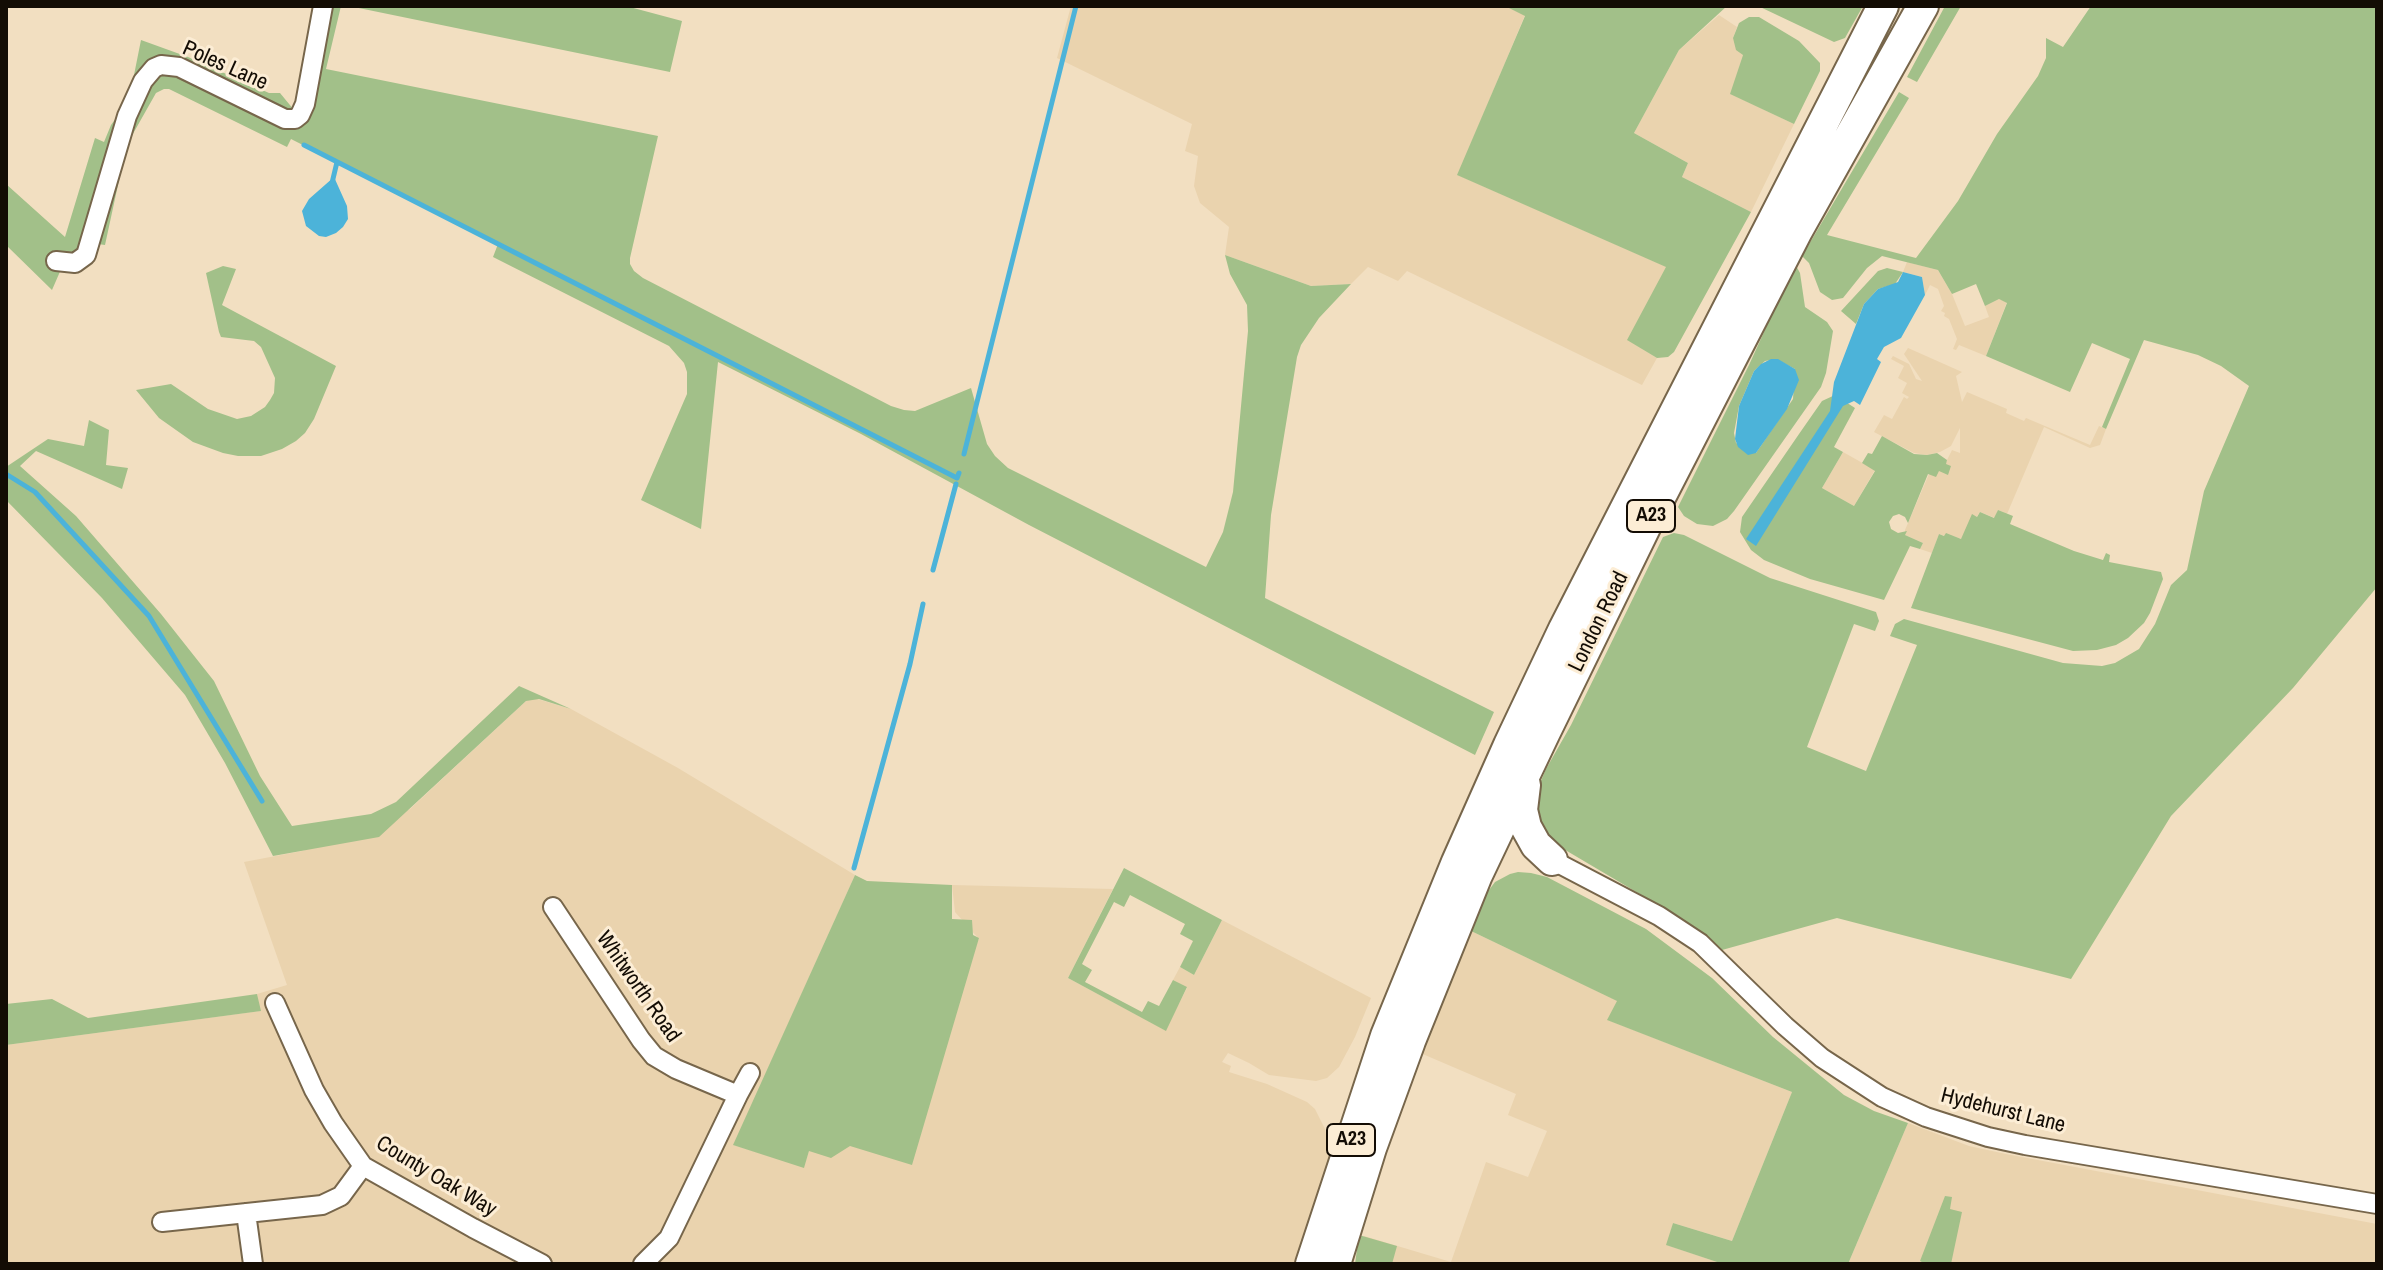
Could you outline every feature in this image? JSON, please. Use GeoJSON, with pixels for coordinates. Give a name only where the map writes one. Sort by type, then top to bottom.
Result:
{"type":"FeatureCollection","features":[{"type":"Feature","properties":{"kind":"main road","name":"London Road"},"geometry":{"type":"LineString","coordinates":[[1311,1264],[1386,1036],[1509,745],[1564,629],[1883,6]]}},
{"type":"Feature","properties":{"kind":"main road","name":"London Road"},"geometry":{"type":"LineString","coordinates":[[1335,1264],[1371,1148],[1410,1041],[1477,875],[1653,511],[1797,231],[1923,6]]}},
{"type":"Feature","properties":{"kind":"main road"},"geometry":{"type":"LineString","coordinates":[[1545,732],[1525,785],[1522,810],[1531,839],[1552,860]]}},
{"type":"Feature","properties":{"kind":"main road"},"geometry":{"type":"LineString","coordinates":[[1477,875],[1487,865],[1510,853],[1525,852],[1552,860]]}},
{"type":"Feature","properties":{"kind":"street","name":"Poles Lane"},"geometry":{"type":"LineString","coordinates":[[56,261],[75,263],[86,255],[127,116],[143,81],[154,68],[161,65],[179,67],[285,119],[295,119],[305,104],[323,6]]}},
{"type":"Feature","properties":{"kind":"street","name":"Hydehurst Lane"},"geometry":{"type":"LineString","coordinates":[[1552,860],[1659,916],[1700,943],[1822,1058],[1882,1097],[1926,1117],[2025,1145],[2377,1204]]}},
{"type":"Feature","properties":{"kind":"street","name":"Whitworth Road"},"geometry":{"type":"LineString","coordinates":[[553,907],[654,1056],[676,1069],[738,1095]]}},
{"type":"Feature","properties":{"kind":"street","name":"County Oak Way"},"geometry":{"type":"LineString","coordinates":[[275,1003],[318,1097],[363,1166],[542,1264]]}},
{"type":"Feature","properties":{"kind":"street"},"geometry":{"type":"LineString","coordinates":[[643,1264],[669,1238],[750,1073]]}},
{"type":"Feature","properties":{"kind":"street"},"geometry":{"type":"LineString","coordinates":[[162,1222],[328,1204],[338,1199],[363,1166]]}},
{"type":"Feature","properties":{"kind":"street"},"geometry":{"type":"LineString","coordinates":[[246,1213],[253,1264]]}},
{"type":"Feature","properties":{"kind":"shaded area"},"geometry":{"type":"Polygon","coordinates":[[[1071,6],[1506,6],[1525,15],[1458,175],[1667,267],[1628,340],[1657,358],[1642,385],[1407,271],[1398,281],[1368,267],[1351,284],[1311,286],[1225,255],[1229,227],[1200,203],[1194,186],[1198,156],[1185,151],[1192,124],[1057,58],[1071,6]]]}},
{"type":"Feature","properties":{"kind":"shaded area"},"geometry":{"type":"Polygon","coordinates":[[[1719,15],[1737,27],[1733,38],[1743,55],[1731,94],[1794,124],[1751,212],[1682,177],[1688,163],[1634,133],[1679,50],[1719,15]]]}},
{"type":"Feature","properties":{"kind":"shaded area"},"geometry":{"type":"Polygon","coordinates":[[[1907,262],[1938,270],[1965,326],[1989,317],[1985,306],[1999,299],[2007,302],[1986,356],[1959,345],[1956,350],[1953,349],[1957,339],[1949,319],[1941,311],[1944,306],[1938,289],[1930,285],[1925,295],[1922,277],[1903,272],[1907,262]]]}},
{"type":"Feature","properties":{"kind":"shaded area"},"geometry":{"type":"Polygon","coordinates":[[[1908,348],[1962,372],[1956,376],[1962,402],[1967,392],[2007,409],[2006,413],[2024,421],[2026,418],[2090,445],[2099,426],[2106,429],[2100,445],[2090,448],[2044,427],[2007,514],[1998,510],[1995,518],[1980,512],[1961,539],[1939,534],[1932,553],[1920,549],[1923,543],[1905,535],[1905,530],[1929,474],[1939,471],[1952,450],[1960,453],[1960,428],[1951,446],[1927,455],[1914,453],[1874,432],[1884,415],[1892,419],[1904,397],[1909,397],[1902,393],[1907,383],[1898,378],[1904,366],[1891,359],[1893,356],[1909,364],[1916,379],[1922,381],[1904,354],[1908,348]]]}},
{"type":"Feature","properties":{"kind":"shaded area"},"geometry":{"type":"Polygon","coordinates":[[[1843,452],[1875,470],[1854,506],[1822,488],[1843,452]]]}},
{"type":"Feature","properties":{"kind":"shaded area"},"geometry":{"type":"Polygon","coordinates":[[[534,698],[571,709],[678,768],[855,875],[734,1145],[804,1167],[809,1151],[979,939],[955,912],[952,885],[1113,889],[1068,978],[1165,1030],[1187,988],[1173,980],[1180,967],[1194,975],[1222,920],[1371,998],[1339,1067],[1327,1078],[1316,1081],[1269,1075],[1228,1053],[1222,1062],[1231,1066],[1229,1072],[1267,1084],[1307,1102],[1315,1109],[1325,1129],[1335,1185],[1311,1264],[6,1264],[6,1045],[260,1011],[257,994],[287,985],[244,862],[302,851],[410,809],[526,701],[534,698]]]}},
{"type":"Feature","properties":{"kind":"shaded area"},"geometry":{"type":"Polygon","coordinates":[[[1469,930],[1618,1001],[1608,1020],[1792,1092],[1732,1241],[1673,1223],[1667,1245],[1723,1264],[1355,1264],[1364,1236],[1451,1262],[1486,1162],[1528,1177],[1547,1131],[1508,1115],[1516,1094],[1418,1052],[1469,930]]]}},
{"type":"Feature","properties":{"kind":"shaded area"},"geometry":{"type":"Polygon","coordinates":[[[1908,1123],[1969,1146],[2006,1154],[2377,1224],[2377,1264],[1848,1264],[1908,1123]]]}},
{"type":"Feature","properties":{"kind":"green space"},"geometry":{"type":"Polygon","coordinates":[[[315,6],[341,6],[326,69],[658,136],[630,258],[634,271],[891,406],[915,411],[971,388],[987,444],[1008,468],[1206,567],[1223,532],[1233,492],[1248,331],[1247,305],[1230,274],[1225,255],[1311,286],[1351,284],[1319,318],[1301,345],[1297,357],[1271,515],[1265,598],[1494,712],[1475,755],[718,362],[701,529],[641,500],[687,394],[684,363],[669,346],[493,257],[498,244],[291,139],[287,147],[169,89],[156,93],[130,139],[105,245],[84,242],[79,253],[62,267],[52,290],[6,245],[6,184],[65,237],[95,138],[104,142],[111,125],[129,100],[141,40],[269,93],[280,93],[294,110],[315,6]]]}},
{"type":"Feature","properties":{"kind":"green space"},"geometry":{"type":"Polygon","coordinates":[[[349,6],[626,6],[682,21],[670,72],[349,6]]]}},
{"type":"Feature","properties":{"kind":"green space"},"geometry":{"type":"Polygon","coordinates":[[[1510,6],[1727,6],[1679,50],[1634,133],[1688,163],[1682,177],[1751,212],[1674,352],[1668,357],[1657,358],[1627,340],[1666,267],[1457,175],[1525,16],[1510,6]]]}},
{"type":"Feature","properties":{"kind":"green space"},"geometry":{"type":"Polygon","coordinates":[[[1758,6],[1863,6],[1845,38],[1834,42],[1758,6]]]}},
{"type":"Feature","properties":{"kind":"green space"},"geometry":{"type":"Polygon","coordinates":[[[1945,6],[1961,6],[1917,82],[1907,77],[1945,6]]]}},
{"type":"Feature","properties":{"kind":"green space"},"geometry":{"type":"Polygon","coordinates":[[[2091,6],[2377,6],[2377,587],[2293,688],[2171,816],[2071,979],[1837,918],[1722,950],[1677,916],[1550,841],[1541,833],[1534,797],[1663,537],[1674,533],[1684,535],[1770,578],[1876,612],[1879,621],[1875,631],[1854,624],[1807,747],[1866,771],[1917,645],[1890,636],[1895,624],[1904,619],[2063,663],[2102,666],[2115,663],[2139,649],[2155,624],[2171,585],[2187,570],[2204,491],[2249,386],[2221,366],[2198,355],[2144,340],[2106,429],[2102,427],[2130,359],[2092,343],[2070,392],[1986,356],[2007,303],[1999,299],[1985,306],[1976,284],[1952,294],[1938,270],[1882,256],[1867,268],[1843,298],[1832,300],[1820,292],[1809,263],[1802,256],[1899,92],[1909,98],[1827,235],[1916,258],[1958,201],[1997,134],[2038,76],[2046,58],[2046,38],[2063,47],[2091,6]]]}},
{"type":"Feature","properties":{"kind":"green space"},"geometry":{"type":"Polygon","coordinates":[[[1749,17],[1759,17],[1799,41],[1820,63],[1820,71],[1794,124],[1730,94],[1743,55],[1736,50],[1733,38],[1739,23],[1749,17]]]}},
{"type":"Feature","properties":{"kind":"green space"},"geometry":{"type":"Polygon","coordinates":[[[1795,264],[1800,273],[1805,307],[1827,322],[1833,331],[1821,387],[1727,519],[1713,526],[1697,524],[1684,516],[1678,507],[1795,264]],[[1776,359],[1765,361],[1754,371],[1739,406],[1734,433],[1736,443],[1756,453],[1793,399],[1795,369],[1776,359]]]}},
{"type":"Feature","properties":{"kind":"green space"},"geometry":{"type":"Polygon","coordinates":[[[223,266],[236,269],[222,305],[336,366],[305,433],[282,449],[261,456],[223,453],[193,442],[159,418],[136,390],[171,384],[208,409],[237,419],[251,416],[270,400],[275,378],[261,347],[254,341],[221,337],[219,332],[206,273],[223,266]]]}},
{"type":"Feature","properties":{"kind":"green space"},"geometry":{"type":"Polygon","coordinates":[[[1887,268],[1903,272],[1895,284],[1878,289],[1864,304],[1856,324],[1841,311],[1878,271],[1887,268]]]}},
{"type":"Feature","properties":{"kind":"green space"},"geometry":{"type":"Polygon","coordinates":[[[1835,395],[1855,408],[1834,447],[1843,452],[1822,488],[1854,506],[1875,471],[1862,463],[1868,453],[1872,454],[1882,436],[1914,454],[1937,453],[1951,466],[1948,475],[1939,471],[1936,477],[1928,474],[1908,523],[1899,514],[1889,522],[1891,529],[1898,533],[1907,531],[1905,535],[1923,543],[1920,549],[1910,546],[1884,600],[1810,579],[1764,560],[1751,550],[1740,532],[1742,517],[1799,434],[1822,401],[1835,395]]]}},
{"type":"Feature","properties":{"kind":"green space"},"geometry":{"type":"Polygon","coordinates":[[[89,420],[109,430],[106,465],[128,468],[122,489],[36,451],[20,466],[76,516],[214,681],[260,776],[292,826],[371,814],[396,802],[519,686],[571,709],[539,699],[526,701],[379,837],[273,856],[225,763],[185,695],[102,598],[6,500],[6,467],[48,439],[84,446],[89,420]]]}},
{"type":"Feature","properties":{"kind":"green space"},"geometry":{"type":"Polygon","coordinates":[[[1998,510],[2013,516],[2010,524],[2074,551],[2103,560],[2106,553],[2110,555],[2109,562],[2161,572],[2163,579],[2144,623],[2116,645],[2073,651],[1911,608],[1939,534],[1944,536],[1946,533],[1961,539],[1972,514],[1977,517],[1980,512],[1994,518],[1998,510]]]}},
{"type":"Feature","properties":{"kind":"green space"},"geometry":{"type":"Polygon","coordinates":[[[1124,868],[1222,920],[1194,975],[1180,967],[1193,941],[1180,934],[1185,924],[1130,895],[1124,907],[1114,902],[1082,964],[1092,970],[1085,982],[1142,1012],[1148,1001],[1159,1006],[1173,980],[1187,987],[1166,1031],[1068,978],[1124,868]]]}},
{"type":"Feature","properties":{"kind":"green space"},"geometry":{"type":"Polygon","coordinates":[[[1518,872],[1547,877],[1646,929],[1712,978],[1773,1037],[1844,1095],[1874,1111],[1908,1123],[1848,1264],[1723,1264],[1666,1245],[1673,1223],[1732,1241],[1792,1092],[1607,1020],[1617,1001],[1469,930],[1495,882],[1518,872]]]}},
{"type":"Feature","properties":{"kind":"green space"},"geometry":{"type":"Polygon","coordinates":[[[855,875],[867,881],[952,885],[952,919],[972,920],[973,935],[979,938],[912,1165],[850,1146],[831,1158],[809,1151],[804,1168],[733,1145],[855,875]]]}},
{"type":"Feature","properties":{"kind":"green space"},"geometry":{"type":"Polygon","coordinates":[[[257,994],[261,1011],[6,1045],[6,1004],[52,999],[88,1018],[257,994]]]}},
{"type":"Feature","properties":{"kind":"green space"},"geometry":{"type":"Polygon","coordinates":[[[1945,1196],[1952,1197],[1950,1209],[1962,1212],[1951,1264],[1926,1264],[1920,1261],[1945,1196]]]}},
{"type":"Feature","properties":{"kind":"green space"},"geometry":{"type":"Polygon","coordinates":[[[1359,1235],[1397,1246],[1392,1264],[1355,1264],[1359,1235]]]}},
{"type":"Feature","properties":{"kind":"water"},"geometry":{"type":"Polygon","coordinates":[[[334,177],[347,206],[348,219],[336,233],[319,236],[306,226],[302,211],[309,199],[334,177]]]}},
{"type":"Feature","properties":{"kind":"water"},"geometry":{"type":"Polygon","coordinates":[[[1903,272],[1922,277],[1925,295],[1901,338],[1884,347],[1877,359],[1881,362],[1860,405],[1854,401],[1843,406],[1756,546],[1746,539],[1830,411],[1834,382],[1864,304],[1878,289],[1898,282],[1903,272]]]}},
{"type":"Feature","properties":{"kind":"water"},"geometry":{"type":"Polygon","coordinates":[[[1771,359],[1778,359],[1795,369],[1799,380],[1787,409],[1756,453],[1748,455],[1738,447],[1735,439],[1739,406],[1754,371],[1771,359]]]}},
{"type":"Feature","properties":{"kind":"waterway"},"geometry":{"type":"LineString","coordinates":[[964,454],[1076,6]]}},
{"type":"Feature","properties":{"kind":"waterway"},"geometry":{"type":"LineString","coordinates":[[304,145],[957,478],[959,473]]}},
{"type":"Feature","properties":{"kind":"waterway"},"geometry":{"type":"LineString","coordinates":[[332,183],[337,162]]}},
{"type":"Feature","properties":{"kind":"waterway"},"geometry":{"type":"LineString","coordinates":[[6,474],[35,492],[149,616],[262,801]]}},
{"type":"Feature","properties":{"kind":"waterway"},"geometry":{"type":"LineString","coordinates":[[933,570],[956,484]]}},
{"type":"Feature","properties":{"kind":"waterway"},"geometry":{"type":"LineString","coordinates":[[854,868],[910,664],[923,604]]}}]}
